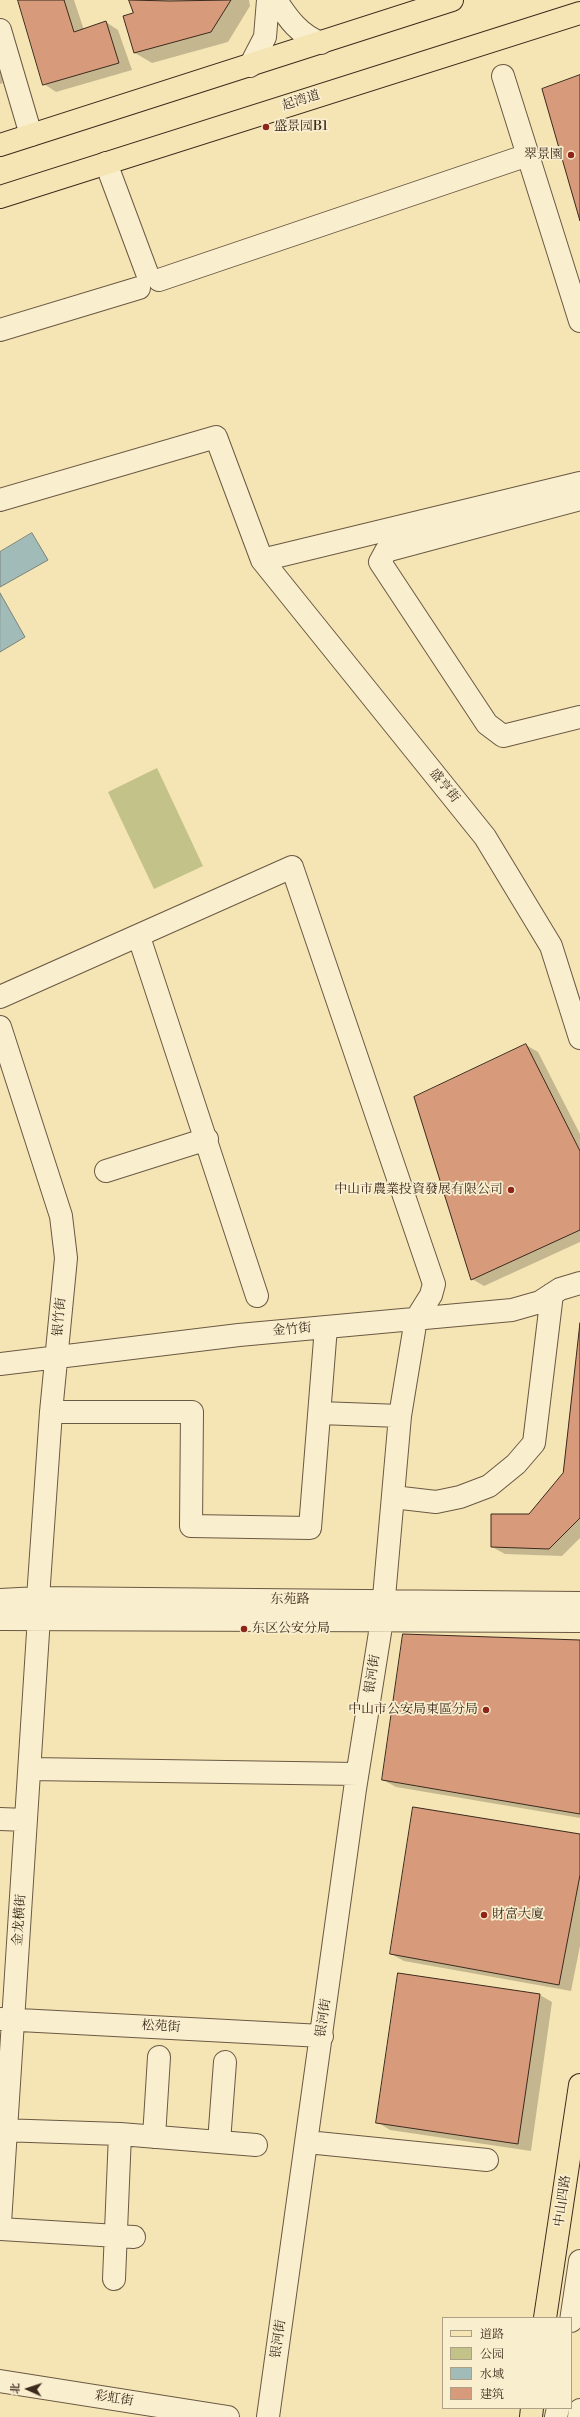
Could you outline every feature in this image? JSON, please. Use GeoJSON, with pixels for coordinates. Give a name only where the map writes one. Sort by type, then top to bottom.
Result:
{"type":"FeatureCollection","features":[{"type":"Feature","properties":{"kind":"main road"},"geometry":{"type":"LineString","coordinates":[[0,145],[452,0]]}},
{"type":"Feature","properties":{"kind":"main road","name":"起湾道"},"geometry":{"type":"LineString","coordinates":[[0,197],[580,13]]}},
{"type":"Feature","properties":{"kind":"main road","name":"中山四路"},"geometry":{"type":"LineString","coordinates":[[545,2317],[580,2084]]}},
{"type":"Feature","properties":{"kind":"street"},"geometry":{"type":"LineString","coordinates":[[250,66],[265,37],[268,0]]}},
{"type":"Feature","properties":{"kind":"street"},"geometry":{"type":"LineString","coordinates":[[276,0],[284,13],[302,33],[321,43]]}},
{"type":"Feature","properties":{"kind":"street"},"geometry":{"type":"LineString","coordinates":[[0,30],[31,135]]}},
{"type":"Feature","properties":{"kind":"street"},"geometry":{"type":"LineString","coordinates":[[503,76],[580,321]]}},
{"type":"Feature","properties":{"kind":"street"},"geometry":{"type":"LineString","coordinates":[[0,330],[528,155]]}},
{"type":"Feature","properties":{"kind":"street"},"geometry":{"type":"LineString","coordinates":[[106,163],[149,280]]}},
{"type":"Feature","properties":{"kind":"street","name":"盛亨街"},"geometry":{"type":"LineString","coordinates":[[0,500],[216,437],[262,560],[485,837],[551,946],[580,1038]]}},
{"type":"Feature","properties":{"kind":"street"},"geometry":{"type":"LineString","coordinates":[[262,560],[580,482]]}},
{"type":"Feature","properties":{"kind":"street"},"geometry":{"type":"LineString","coordinates":[[580,499],[386,551],[380,562],[486,724],[503,736],[580,717]]}},
{"type":"Feature","properties":{"kind":"street"},"geometry":{"type":"LineString","coordinates":[[0,997],[139,937],[292,867],[434,1284],[431,1295],[416,1319]]}},
{"type":"Feature","properties":{"kind":"street"},"geometry":{"type":"LineString","coordinates":[[139,937],[257,1296]]}},
{"type":"Feature","properties":{"kind":"street","name":"银竹街"},"geometry":{"type":"LineString","coordinates":[[0,1027],[61,1216],[66,1258],[51,1412],[39,1608]]}},
{"type":"Feature","properties":{"kind":"street"},"geometry":{"type":"LineString","coordinates":[[106,1171],[206,1140]]}},
{"type":"Feature","properties":{"kind":"street","name":"金竹街"},"geometry":{"type":"LineString","coordinates":[[0,1364],[239,1335],[512,1310],[540,1302],[560,1289],[580,1283]]}},
{"type":"Feature","properties":{"kind":"street"},"geometry":{"type":"LineString","coordinates":[[393,1497],[436,1502],[460,1497],[489,1486],[516,1464],[534,1442],[552,1294]]}},
{"type":"Feature","properties":{"kind":"street","name":"银河街"},"geometry":{"type":"LineString","coordinates":[[268,2417],[322,2036],[357,1774],[383,1610],[400,1416],[416,1319]]}},
{"type":"Feature","properties":{"kind":"street"},"geometry":{"type":"LineString","coordinates":[[51,1412],[192,1412],[192,1526],[310,1528],[326,1327]]}},
{"type":"Feature","properties":{"kind":"street"},"geometry":{"type":"LineString","coordinates":[[320,1413],[400,1416]]}},
{"type":"Feature","properties":{"kind":"street","name":"东苑路"},"geometry":{"type":"LineString","coordinates":[[0,1600],[39,1608],[383,1610],[580,1603]]}},
{"type":"Feature","properties":{"kind":"street","name":"东苑路"},"geometry":{"type":"LineString","coordinates":[[0,1619],[39,1608]]}},
{"type":"Feature","properties":{"kind":"street","name":"金龙横街"},"geometry":{"type":"LineString","coordinates":[[0,2223],[7,2019],[30,1769],[39,1608]]}},
{"type":"Feature","properties":{"kind":"street","name":"东苑路"},"geometry":{"type":"LineString","coordinates":[[383,1610],[580,1621]]}},
{"type":"Feature","properties":{"kind":"street"},"geometry":{"type":"LineString","coordinates":[[30,1769],[357,1774]]}},
{"type":"Feature","properties":{"kind":"street"},"geometry":{"type":"LineString","coordinates":[[0,1819],[26,1820]]}},
{"type":"Feature","properties":{"kind":"street","name":"松苑街"},"geometry":{"type":"LineString","coordinates":[[7,2019],[322,2036]]}},
{"type":"Feature","properties":{"kind":"street"},"geometry":{"type":"LineString","coordinates":[[154,2137],[159,2057]]}},
{"type":"Feature","properties":{"kind":"street"},"geometry":{"type":"LineString","coordinates":[[220,2142],[225,2062]]}},
{"type":"Feature","properties":{"kind":"street"},"geometry":{"type":"LineString","coordinates":[[3,2130],[120,2134],[256,2145]]}},
{"type":"Feature","properties":{"kind":"street"},"geometry":{"type":"LineString","coordinates":[[114,2279],[125,2237],[120,2134]]}},
{"type":"Feature","properties":{"kind":"street"},"geometry":{"type":"LineString","coordinates":[[307,2142],[487,2160]]}},
{"type":"Feature","properties":{"kind":"street"},"geometry":{"type":"LineString","coordinates":[[0,2229],[125,2237]]}},
{"type":"Feature","properties":{"kind":"street"},"geometry":{"type":"LineString","coordinates":[[572,2317],[580,2261]]}},
{"type":"Feature","properties":{"kind":"street","name":"彩虹街"},"geometry":{"type":"LineString","coordinates":[[0,2381],[228,2417]]}},
{"type":"Feature","properties":{"kind":"street"},"geometry":{"type":"LineString","coordinates":[[579,2417],[580,2410]]}},
{"type":"Feature","properties":{"kind":"green space"},"geometry":{"type":"Polygon","coordinates":[[[157,768],[203,866],[154,889],[108,792],[157,768]]]}},
{"type":"Feature","properties":{"kind":"water"},"geometry":{"type":"Polygon","coordinates":[[[32,533],[48,560],[0,587],[0,552],[32,533]]]}},
{"type":"Feature","properties":{"kind":"water"},"geometry":{"type":"Polygon","coordinates":[[[0,593],[25,637],[0,652],[0,593]]]}},
{"type":"Feature","properties":{"kind":"building"},"geometry":{"type":"Polygon","coordinates":[[[18,0],[64,0],[74,32],[106,21],[119,63],[43,85],[18,0]]]}},
{"type":"Feature","properties":{"kind":"building"},"geometry":{"type":"Polygon","coordinates":[[[129,0],[231,0],[211,32],[134,53],[123,16],[133,13],[129,0]]]}},
{"type":"Feature","properties":{"kind":"building","name":"翠景園"},"geometry":{"type":"Polygon","coordinates":[[[580,75],[580,221],[542,89],[580,75]]]}},
{"type":"Feature","properties":{"kind":"building","name":"中山市農業投資發展有限公司"},"geometry":{"type":"Polygon","coordinates":[[[526,1044],[580,1151],[580,1230],[471,1280],[414,1097],[526,1044]]]}},
{"type":"Feature","properties":{"kind":"building"},"geometry":{"type":"Polygon","coordinates":[[[580,1323],[580,1518],[549,1549],[491,1547],[491,1514],[529,1514],[563,1473],[580,1323]]]}},
{"type":"Feature","properties":{"kind":"building","name":"中山市公安局東區分局"},"geometry":{"type":"Polygon","coordinates":[[[403,1634],[580,1640],[580,1814],[382,1780],[403,1634]]]}},
{"type":"Feature","properties":{"kind":"building","name":"財富大廈"},"geometry":{"type":"Polygon","coordinates":[[[413,1807],[580,1834],[580,1875],[559,1985],[390,1954],[413,1807]]]}},
{"type":"Feature","properties":{"kind":"building"},"geometry":{"type":"Polygon","coordinates":[[[398,1973],[540,1994],[518,2144],[376,2123],[398,1973]]]}},
{"type":"Feature","properties":{"kind":"place","name":"盛景园B1"},"geometry":{"type":"Point","coordinates":[266,127]}},
{"type":"Feature","properties":{"kind":"place","name":"翠景園"},"geometry":{"type":"Point","coordinates":[571,155]}},
{"type":"Feature","properties":{"kind":"place","name":"中山市農業投資發展有限公司"},"geometry":{"type":"Point","coordinates":[511,1190]}},
{"type":"Feature","properties":{"kind":"place","name":"东区公安分局"},"geometry":{"type":"Point","coordinates":[244,1629]}},
{"type":"Feature","properties":{"kind":"place","name":"中山市公安局東區分局"},"geometry":{"type":"Point","coordinates":[486,1710]}},
{"type":"Feature","properties":{"kind":"place","name":"財富大廈"},"geometry":{"type":"Point","coordinates":[484,1915]}}]}
